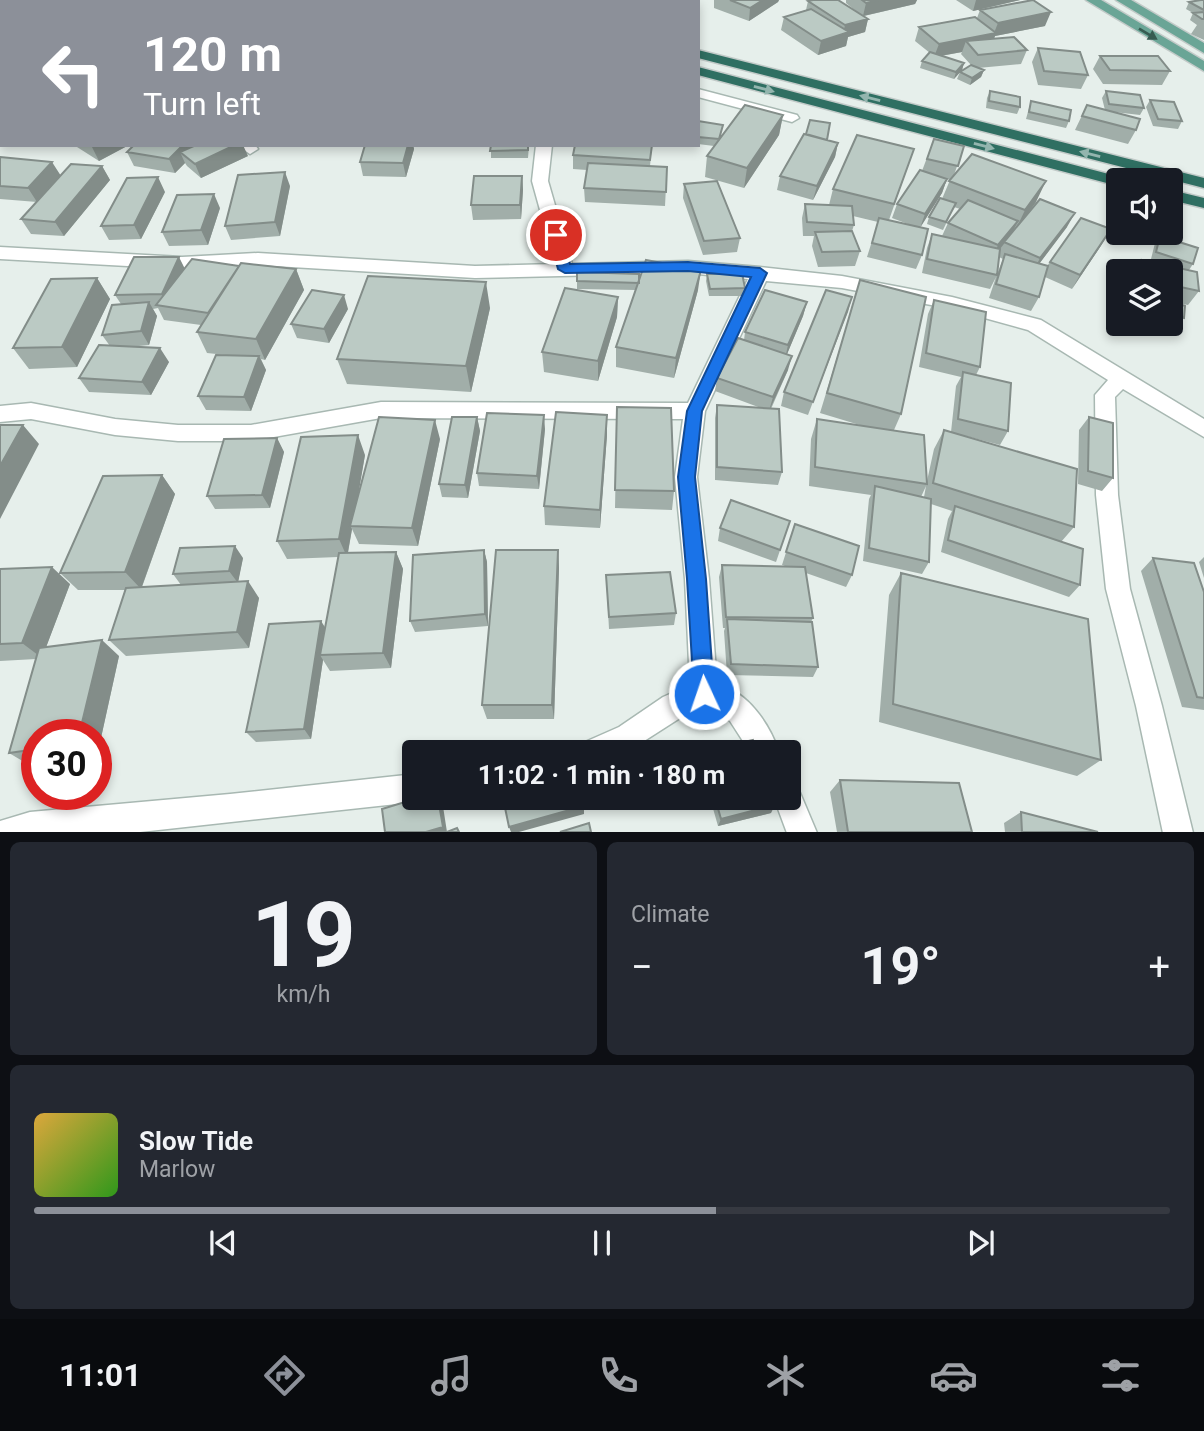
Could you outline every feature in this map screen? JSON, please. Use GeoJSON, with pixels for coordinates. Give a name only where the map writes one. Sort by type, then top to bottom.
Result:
{"type":"FeatureCollection","features":[{"type":"Feature","properties":{"kind":"highway"},"geometry":{"type":"LineString","coordinates":[[700,55],[1204,183]]}},
{"type":"Feature","properties":{"kind":"highway"},"geometry":{"type":"LineString","coordinates":[[700,72],[1106,178]]}},
{"type":"Feature","properties":{"kind":"highway"},"geometry":{"type":"LineString","coordinates":[[1183,198],[1204,203]]}},
{"type":"Feature","properties":{"kind":"main road"},"geometry":{"type":"LineString","coordinates":[[1092,0],[1204,67]]}},
{"type":"Feature","properties":{"kind":"main road"},"geometry":{"type":"LineString","coordinates":[[1122,0],[1204,50]]}},
{"type":"Feature","properties":{"kind":"street"},"geometry":{"type":"LineString","coordinates":[[700,94],[792,118]]}},
{"type":"Feature","properties":{"kind":"street"},"geometry":{"type":"LineString","coordinates":[[544,147],[540,180],[565,269]]}},
{"type":"Feature","properties":{"kind":"street"},"geometry":{"type":"LineString","coordinates":[[536,271],[556,235]]}},
{"type":"Feature","properties":{"kind":"street"},"geometry":{"type":"LineString","coordinates":[[0,253],[181,262],[258,258],[450,271],[688,267],[842,282],[1019,319],[1204,429]]}},
{"type":"Feature","properties":{"kind":"street"},"geometry":{"type":"LineString","coordinates":[[704,694],[697,579],[686,477],[695,411],[760,273]]}},
{"type":"Feature","properties":{"kind":"street"},"geometry":{"type":"LineString","coordinates":[[1121,379],[1105,396],[1107,495],[1116,576],[1178,832]]}},
{"type":"Feature","properties":{"kind":"street"},"geometry":{"type":"LineString","coordinates":[[0,414],[31,411],[115,427],[178,433],[251,433],[381,410],[695,411]]}},
{"type":"Feature","properties":{"kind":"street"},"geometry":{"type":"LineString","coordinates":[[621,740],[638,732],[663,710],[704,694],[718,695],[737,708],[757,740]]}},
{"type":"Feature","properties":{"kind":"street"},"geometry":{"type":"LineString","coordinates":[[8,832],[30,827],[402,789]]}},
{"type":"Feature","properties":{"kind":"street"},"geometry":{"type":"LineString","coordinates":[[793,810],[802,832]]}},
{"type":"Feature","properties":{"kind":"building"},"geometry":{"type":"Polygon","coordinates":[[[730,0],[763,0],[750,8],[730,0]]]}},
{"type":"Feature","properties":{"kind":"building"},"geometry":{"type":"Polygon","coordinates":[[[838,0],[868,19],[845,25],[808,1],[838,0]]]}},
{"type":"Feature","properties":{"kind":"building"},"geometry":{"type":"Polygon","coordinates":[[[1033,0],[1051,12],[998,23],[980,10],[1033,0]]]}},
{"type":"Feature","properties":{"kind":"building"},"geometry":{"type":"Polygon","coordinates":[[[1201,0],[1204,0],[1204,10],[1189,2],[1201,0]]]}},
{"type":"Feature","properties":{"kind":"building"},"geometry":{"type":"Polygon","coordinates":[[[811,9],[849,32],[821,41],[784,17],[811,9]]]}},
{"type":"Feature","properties":{"kind":"building"},"geometry":{"type":"Polygon","coordinates":[[[1204,12],[1204,19],[1193,13],[1204,12]]]}},
{"type":"Feature","properties":{"kind":"building"},"geometry":{"type":"Polygon","coordinates":[[[975,17],[996,33],[939,44],[919,27],[975,17]]]}},
{"type":"Feature","properties":{"kind":"building"},"geometry":{"type":"Polygon","coordinates":[[[1014,37],[1027,50],[978,55],[966,41],[1014,37]]]}},
{"type":"Feature","properties":{"kind":"building"},"geometry":{"type":"Polygon","coordinates":[[[1038,48],[1080,52],[1088,75],[1044,71],[1038,48]]]}},
{"type":"Feature","properties":{"kind":"building"},"geometry":{"type":"Polygon","coordinates":[[[930,52],[964,63],[956,72],[922,61],[930,52]]]}},
{"type":"Feature","properties":{"kind":"building"},"geometry":{"type":"Polygon","coordinates":[[[1100,56],[1158,56],[1170,71],[1110,70],[1100,56]]]}},
{"type":"Feature","properties":{"kind":"building"},"geometry":{"type":"Polygon","coordinates":[[[971,65],[984,70],[972,78],[960,72],[971,65]]]}},
{"type":"Feature","properties":{"kind":"building"},"geometry":{"type":"Polygon","coordinates":[[[990,91],[1020,97],[1020,107],[989,101],[990,91]]]}},
{"type":"Feature","properties":{"kind":"building"},"geometry":{"type":"Polygon","coordinates":[[[1106,91],[1140,95],[1144,108],[1109,104],[1106,91]]]}},
{"type":"Feature","properties":{"kind":"building"},"geometry":{"type":"Polygon","coordinates":[[[1150,100],[1174,102],[1182,121],[1158,119],[1150,100]]]}},
{"type":"Feature","properties":{"kind":"building"},"geometry":{"type":"Polygon","coordinates":[[[1031,101],[1071,110],[1069,121],[1029,112],[1031,101]]]}},
{"type":"Feature","properties":{"kind":"building"},"geometry":{"type":"Polygon","coordinates":[[[745,105],[783,115],[747,168],[707,156],[745,105]]]}},
{"type":"Feature","properties":{"kind":"building"},"geometry":{"type":"Polygon","coordinates":[[[1087,105],[1140,119],[1136,130],[1082,116],[1087,105]]]}},
{"type":"Feature","properties":{"kind":"building"},"geometry":{"type":"Polygon","coordinates":[[[810,120],[830,123],[827,140],[806,134],[810,120]]]}},
{"type":"Feature","properties":{"kind":"building"},"geometry":{"type":"Polygon","coordinates":[[[700,121],[723,125],[719,139],[700,137],[700,121]]]}},
{"type":"Feature","properties":{"kind":"building"},"geometry":{"type":"Polygon","coordinates":[[[804,134],[838,143],[817,186],[780,176],[804,134]]]}},
{"type":"Feature","properties":{"kind":"building"},"geometry":{"type":"Polygon","coordinates":[[[857,135],[914,149],[894,204],[833,189],[857,135]]]}},
{"type":"Feature","properties":{"kind":"building"},"geometry":{"type":"Polygon","coordinates":[[[934,139],[964,146],[958,166],[927,159],[934,139]]]}},
{"type":"Feature","properties":{"kind":"building"},"geometry":{"type":"Polygon","coordinates":[[[132,147],[181,147],[169,159],[127,152],[132,147]]]}},
{"type":"Feature","properties":{"kind":"building"},"geometry":{"type":"Polygon","coordinates":[[[191,147],[231,147],[195,164],[180,152],[191,147]]]}},
{"type":"Feature","properties":{"kind":"building"},"geometry":{"type":"Polygon","coordinates":[[[364,147],[407,147],[403,163],[360,162],[364,147]]]}},
{"type":"Feature","properties":{"kind":"building"},"geometry":{"type":"Polygon","coordinates":[[[491,147],[528,147],[528,150],[490,151],[491,147]]]}},
{"type":"Feature","properties":{"kind":"building"},"geometry":{"type":"Polygon","coordinates":[[[575,147],[652,147],[650,160],[573,155],[575,147]]]}},
{"type":"Feature","properties":{"kind":"building"},"geometry":{"type":"Polygon","coordinates":[[[972,154],[1046,181],[1025,210],[949,181],[972,154]]]}},
{"type":"Feature","properties":{"kind":"building"},"geometry":{"type":"Polygon","coordinates":[[[0,157],[52,162],[28,188],[0,186],[0,157]]]}},
{"type":"Feature","properties":{"kind":"building"},"geometry":{"type":"Polygon","coordinates":[[[588,163],[667,167],[666,192],[584,188],[588,163]]]}},
{"type":"Feature","properties":{"kind":"building"},"geometry":{"type":"Polygon","coordinates":[[[71,164],[102,166],[55,222],[21,219],[71,164]]]}},
{"type":"Feature","properties":{"kind":"building"},"geometry":{"type":"Polygon","coordinates":[[[920,170],[947,179],[925,214],[897,204],[920,170]]]}},
{"type":"Feature","properties":{"kind":"building"},"geometry":{"type":"Polygon","coordinates":[[[285,172],[275,222],[225,226],[238,175],[285,172]]]}},
{"type":"Feature","properties":{"kind":"building"},"geometry":{"type":"Polygon","coordinates":[[[474,176],[522,176],[520,205],[471,205],[474,176]]]}},
{"type":"Feature","properties":{"kind":"building"},"geometry":{"type":"Polygon","coordinates":[[[158,177],[134,225],[101,226],[127,178],[158,177]]]}},
{"type":"Feature","properties":{"kind":"building"},"geometry":{"type":"Polygon","coordinates":[[[717,181],[740,238],[704,241],[684,184],[717,181]]]}},
{"type":"Feature","properties":{"kind":"building"},"geometry":{"type":"Polygon","coordinates":[[[214,194],[201,230],[162,232],[177,195],[214,194]]]}},
{"type":"Feature","properties":{"kind":"building"},"geometry":{"type":"Polygon","coordinates":[[[940,198],[956,203],[946,222],[929,217],[940,198]]]}},
{"type":"Feature","properties":{"kind":"building"},"geometry":{"type":"Polygon","coordinates":[[[1040,199],[1075,213],[1040,258],[1004,242],[1040,199]]]}},
{"type":"Feature","properties":{"kind":"building"},"geometry":{"type":"Polygon","coordinates":[[[968,200],[1018,221],[998,245],[948,223],[968,200]]]}},
{"type":"Feature","properties":{"kind":"building"},"geometry":{"type":"Polygon","coordinates":[[[805,204],[852,206],[854,225],[807,222],[805,204]]]}},
{"type":"Feature","properties":{"kind":"building"},"geometry":{"type":"Polygon","coordinates":[[[879,218],[928,229],[922,255],[872,243],[879,218]]]}},
{"type":"Feature","properties":{"kind":"building"},"geometry":{"type":"Polygon","coordinates":[[[1081,218],[1106,227],[1106,236],[1080,275],[1050,262],[1081,218]]]}},
{"type":"Feature","properties":{"kind":"building"},"geometry":{"type":"Polygon","coordinates":[[[852,231],[860,251],[822,252],[815,232],[852,231]]]}},
{"type":"Feature","properties":{"kind":"building"},"geometry":{"type":"Polygon","coordinates":[[[932,234],[1000,249],[997,275],[927,259],[932,234]]]}},
{"type":"Feature","properties":{"kind":"building"},"geometry":{"type":"Polygon","coordinates":[[[1183,243],[1198,248],[1193,264],[1156,252],[1158,245],[1183,243]]]}},
{"type":"Feature","properties":{"kind":"building"},"geometry":{"type":"Polygon","coordinates":[[[1005,254],[1048,266],[1039,297],[996,284],[1005,254]]]}},
{"type":"Feature","properties":{"kind":"building"},"geometry":{"type":"Polygon","coordinates":[[[134,257],[179,257],[162,294],[115,295],[134,257]]]}},
{"type":"Feature","properties":{"kind":"building"},"geometry":{"type":"Polygon","coordinates":[[[192,259],[239,266],[208,313],[156,305],[192,259]]]}},
{"type":"Feature","properties":{"kind":"building"},"geometry":{"type":"Polygon","coordinates":[[[646,260],[701,270],[676,358],[616,347],[646,260]]]}},
{"type":"Feature","properties":{"kind":"building"},"geometry":{"type":"Polygon","coordinates":[[[241,263],[296,269],[256,339],[197,332],[241,263]]]}},
{"type":"Feature","properties":{"kind":"building"},"geometry":{"type":"Polygon","coordinates":[[[1183,269],[1197,272],[1199,291],[1183,288],[1183,269]]]}},
{"type":"Feature","properties":{"kind":"building"},"geometry":{"type":"Polygon","coordinates":[[[577,272],[639,274],[639,283],[577,281],[577,272]]]}},
{"type":"Feature","properties":{"kind":"building"},"geometry":{"type":"Polygon","coordinates":[[[742,273],[745,288],[710,289],[707,274],[742,273]]]}},
{"type":"Feature","properties":{"kind":"building"},"geometry":{"type":"Polygon","coordinates":[[[368,276],[486,282],[466,366],[337,359],[368,276]]]}},
{"type":"Feature","properties":{"kind":"building"},"geometry":{"type":"Polygon","coordinates":[[[97,278],[62,347],[13,348],[51,279],[97,278]]]}},
{"type":"Feature","properties":{"kind":"building"},"geometry":{"type":"Polygon","coordinates":[[[860,280],[926,297],[901,414],[827,393],[860,280]]]}},
{"type":"Feature","properties":{"kind":"building"},"geometry":{"type":"Polygon","coordinates":[[[565,288],[618,297],[598,361],[542,352],[565,288]]]}},
{"type":"Feature","properties":{"kind":"building"},"geometry":{"type":"Polygon","coordinates":[[[312,290],[344,295],[324,329],[291,324],[312,290]]]}},
{"type":"Feature","properties":{"kind":"building"},"geometry":{"type":"Polygon","coordinates":[[[765,290],[807,302],[788,345],[745,332],[765,290]]]}},
{"type":"Feature","properties":{"kind":"building"},"geometry":{"type":"Polygon","coordinates":[[[826,290],[852,297],[813,402],[784,392],[826,290]]]}},
{"type":"Feature","properties":{"kind":"building"},"geometry":{"type":"Polygon","coordinates":[[[934,300],[986,312],[980,367],[926,353],[934,300]]]}},
{"type":"Feature","properties":{"kind":"building"},"geometry":{"type":"Polygon","coordinates":[[[149,302],[141,331],[102,335],[112,305],[149,302]]]}},
{"type":"Feature","properties":{"kind":"building"},"geometry":{"type":"Polygon","coordinates":[[[738,338],[792,356],[773,397],[717,378],[738,338]]]}},
{"type":"Feature","properties":{"kind":"building"},"geometry":{"type":"Polygon","coordinates":[[[99,345],[160,348],[142,382],[79,378],[99,345]]]}},
{"type":"Feature","properties":{"kind":"building"},"geometry":{"type":"Polygon","coordinates":[[[216,355],[259,356],[244,397],[198,396],[216,355]]]}},
{"type":"Feature","properties":{"kind":"building"},"geometry":{"type":"Polygon","coordinates":[[[963,372],[1011,383],[1008,431],[958,419],[963,372]]]}},
{"type":"Feature","properties":{"kind":"building"},"geometry":{"type":"Polygon","coordinates":[[[717,405],[779,409],[782,472],[717,467],[717,405]]]}},
{"type":"Feature","properties":{"kind":"building"},"geometry":{"type":"Polygon","coordinates":[[[617,407],[671,408],[674,491],[615,490],[617,407]]]}},
{"type":"Feature","properties":{"kind":"building"},"geometry":{"type":"Polygon","coordinates":[[[556,412],[607,415],[600,510],[544,506],[556,412]]]}},
{"type":"Feature","properties":{"kind":"building"},"geometry":{"type":"Polygon","coordinates":[[[487,413],[544,415],[537,476],[477,473],[487,413]]]}},
{"type":"Feature","properties":{"kind":"building"},"geometry":{"type":"Polygon","coordinates":[[[379,417],[435,420],[412,528],[350,526],[379,417]]]}},
{"type":"Feature","properties":{"kind":"building"},"geometry":{"type":"Polygon","coordinates":[[[452,417],[477,417],[465,485],[439,484],[452,417]]]}},
{"type":"Feature","properties":{"kind":"building"},"geometry":{"type":"Polygon","coordinates":[[[1089,417],[1113,423],[1113,478],[1088,471],[1089,417]]]}},
{"type":"Feature","properties":{"kind":"building"},"geometry":{"type":"Polygon","coordinates":[[[817,419],[924,435],[927,484],[815,467],[817,419]]]}},
{"type":"Feature","properties":{"kind":"building"},"geometry":{"type":"Polygon","coordinates":[[[0,425],[23,425],[0,466],[0,425]]]}},
{"type":"Feature","properties":{"kind":"building"},"geometry":{"type":"Polygon","coordinates":[[[944,430],[1077,469],[1074,527],[933,483],[944,430]]]}},
{"type":"Feature","properties":{"kind":"building"},"geometry":{"type":"Polygon","coordinates":[[[358,435],[339,539],[277,541],[301,437],[358,435]]]}},
{"type":"Feature","properties":{"kind":"building"},"geometry":{"type":"Polygon","coordinates":[[[277,438],[262,495],[207,496],[224,439],[277,438]]]}},
{"type":"Feature","properties":{"kind":"building"},"geometry":{"type":"Polygon","coordinates":[[[162,475],[125,572],[60,573],[103,476],[162,475]]]}},
{"type":"Feature","properties":{"kind":"building"},"geometry":{"type":"Polygon","coordinates":[[[875,486],[931,499],[929,562],[869,548],[875,486]]]}},
{"type":"Feature","properties":{"kind":"building"},"geometry":{"type":"Polygon","coordinates":[[[731,500],[790,521],[780,550],[720,528],[731,500]]]}},
{"type":"Feature","properties":{"kind":"building"},"geometry":{"type":"Polygon","coordinates":[[[955,506],[1083,549],[1080,585],[948,540],[955,506]]]}},
{"type":"Feature","properties":{"kind":"building"},"geometry":{"type":"Polygon","coordinates":[[[795,524],[859,546],[852,575],[786,552],[795,524]]]}},
{"type":"Feature","properties":{"kind":"building"},"geometry":{"type":"Polygon","coordinates":[[[235,546],[229,571],[173,574],[180,548],[235,546]]]}},
{"type":"Feature","properties":{"kind":"building"},"geometry":{"type":"Polygon","coordinates":[[[484,550],[485,614],[410,621],[413,555],[484,550]]]}},
{"type":"Feature","properties":{"kind":"building"},"geometry":{"type":"Polygon","coordinates":[[[496,550],[558,550],[552,705],[482,705],[496,550]]]}},
{"type":"Feature","properties":{"kind":"building"},"geometry":{"type":"Polygon","coordinates":[[[396,552],[383,653],[320,655],[339,553],[396,552]]]}},
{"type":"Feature","properties":{"kind":"building"},"geometry":{"type":"Polygon","coordinates":[[[1153,558],[1194,563],[1204,592],[1204,698],[1197,697],[1153,558]]]}},
{"type":"Feature","properties":{"kind":"building"},"geometry":{"type":"Polygon","coordinates":[[[722,565],[805,567],[813,618],[726,617],[722,565]]]}},
{"type":"Feature","properties":{"kind":"building"},"geometry":{"type":"Polygon","coordinates":[[[52,567],[22,643],[0,644],[0,569],[52,567]]]}},
{"type":"Feature","properties":{"kind":"building"},"geometry":{"type":"Polygon","coordinates":[[[670,572],[676,613],[609,617],[606,575],[670,572]]]}},
{"type":"Feature","properties":{"kind":"building"},"geometry":{"type":"Polygon","coordinates":[[[901,573],[1088,619],[1101,760],[893,704],[901,573]]]}},
{"type":"Feature","properties":{"kind":"building"},"geometry":{"type":"Polygon","coordinates":[[[248,581],[237,632],[109,640],[126,588],[248,581]]]}},
{"type":"Feature","properties":{"kind":"building"},"geometry":{"type":"Polygon","coordinates":[[[727,619],[812,622],[818,667],[731,664],[727,619]]]}},
{"type":"Feature","properties":{"kind":"building"},"geometry":{"type":"Polygon","coordinates":[[[321,621],[304,729],[246,732],[269,624],[321,621]]]}},
{"type":"Feature","properties":{"kind":"building"},"geometry":{"type":"Polygon","coordinates":[[[102,640],[83,719],[21,719],[21,751],[9,753],[39,648],[102,640]]]}},
{"type":"Feature","properties":{"kind":"building"},"geometry":{"type":"Polygon","coordinates":[[[840,780],[959,783],[972,832],[848,832],[840,780]]]}},
{"type":"Feature","properties":{"kind":"building"},"geometry":{"type":"Polygon","coordinates":[[[402,803],[402,810],[440,810],[443,827],[426,832],[385,832],[382,809],[402,803]]]}},
{"type":"Feature","properties":{"kind":"building"},"geometry":{"type":"Polygon","coordinates":[[[505,810],[570,810],[509,827],[505,810]]]}},
{"type":"Feature","properties":{"kind":"building"},"geometry":{"type":"Polygon","coordinates":[[[718,810],[756,810],[721,819],[718,810]]]}},
{"type":"Feature","properties":{"kind":"building"},"geometry":{"type":"Polygon","coordinates":[[[1021,812],[1098,832],[1022,832],[1021,812]]]}},
{"type":"Feature","properties":{"kind":"building"},"geometry":{"type":"Polygon","coordinates":[[[589,823],[591,832],[560,832],[589,823]]]}},
{"type":"Feature","properties":{"kind":"route"},"geometry":{"type":"LineString","coordinates":[[556,235],[565,269],[688,267],[760,273],[695,411],[686,477],[697,579],[704,694]]}}]}
